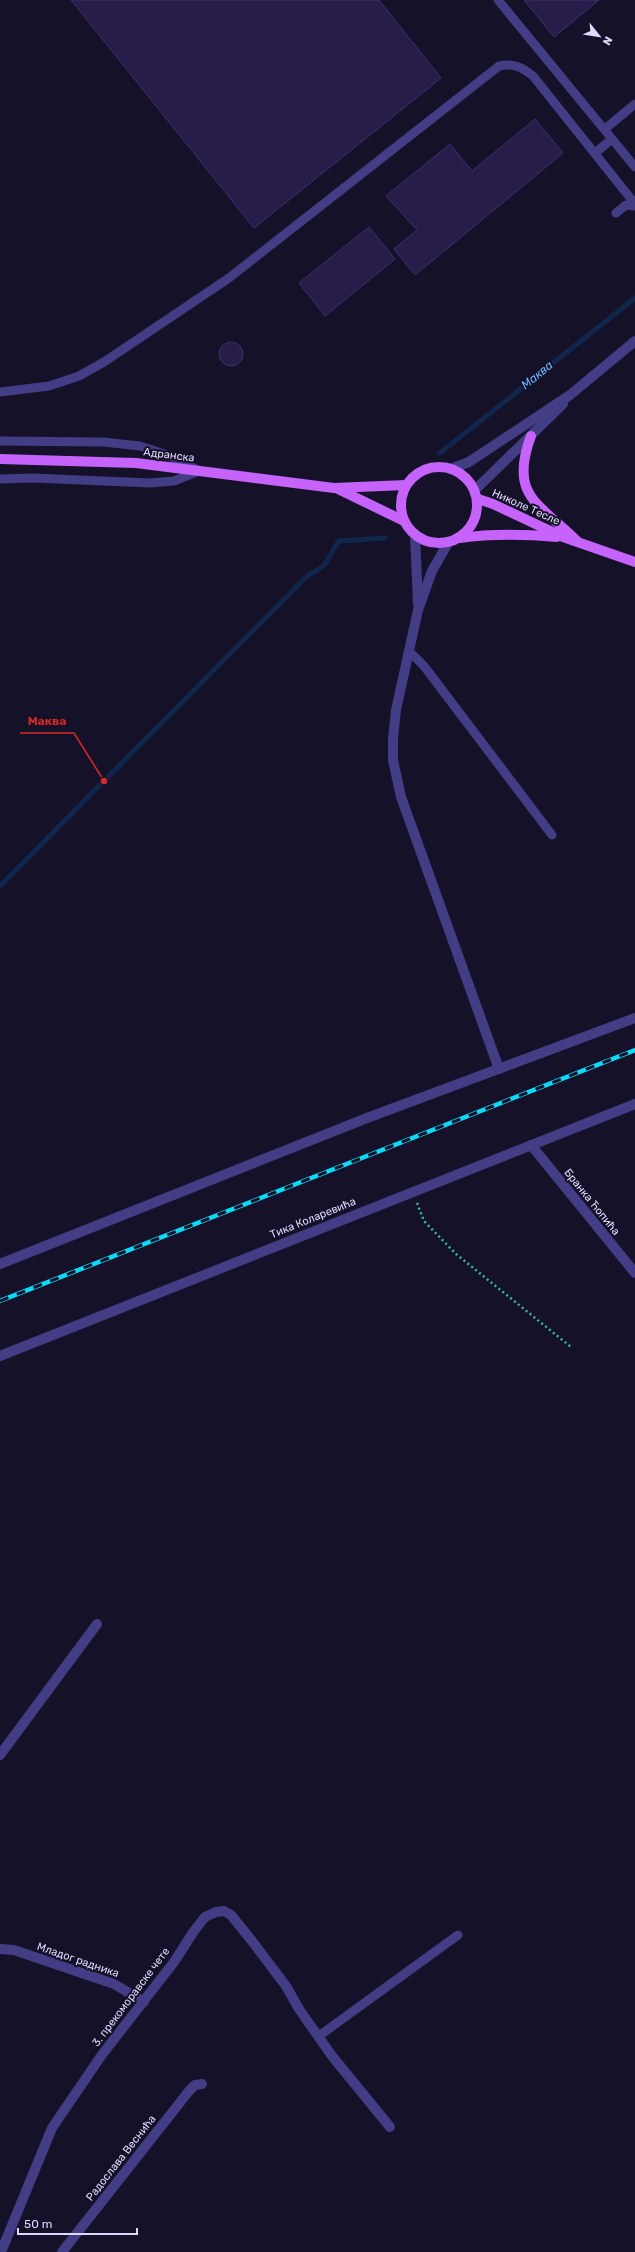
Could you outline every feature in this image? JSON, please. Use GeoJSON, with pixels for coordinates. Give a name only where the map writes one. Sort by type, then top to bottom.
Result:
{"type":"FeatureCollection","features":[{"type":"Feature","properties":{"kind":"main road"},"geometry":{"type":"LineString","coordinates":[[531,436],[522,471],[525,486],[532,499],[581,544]]}},
{"type":"Feature","properties":{"kind":"main road","name":"Адранска"},"geometry":{"type":"LineString","coordinates":[[0,459],[101,461],[199,471],[334,488],[406,485]]}},
{"type":"Feature","properties":{"kind":"main road"},"geometry":{"type":"LineString","coordinates":[[432,467],[453,468],[470,481],[476,494],[478,511],[474,522],[458,539],[448,543],[425,541],[415,535],[404,521],[401,503],[406,485],[422,470],[432,467]]}},
{"type":"Feature","properties":{"kind":"main road","name":"Адранска"},"geometry":{"type":"LineString","coordinates":[[334,488],[404,521]]}},
{"type":"Feature","properties":{"kind":"main road","name":"Николе Тесле"},"geometry":{"type":"LineString","coordinates":[[476,494],[493,504],[564,537],[635,562]]}},
{"type":"Feature","properties":{"kind":"main road","name":"Николе Тесле"},"geometry":{"type":"LineString","coordinates":[[458,539],[482,534],[519,533],[564,537]]}},
{"type":"Feature","properties":{"kind":"street"},"geometry":{"type":"LineString","coordinates":[[453,468],[469,462],[570,395],[635,341]]}},
{"type":"Feature","properties":{"kind":"street"},"geometry":{"type":"LineString","coordinates":[[476,494],[551,417],[570,395]]}},
{"type":"Feature","properties":{"kind":"street"},"geometry":{"type":"LineString","coordinates":[[415,535],[418,610]]}},
{"type":"Feature","properties":{"kind":"street"},"geometry":{"type":"LineString","coordinates":[[448,543],[432,571],[418,610],[396,710],[393,739],[393,760],[401,797],[499,1069]]}},
{"type":"Feature","properties":{"kind":"street"},"geometry":{"type":"LineString","coordinates":[[0,1264],[367,1118],[635,1018]]}},
{"type":"Feature","properties":{"kind":"street","name":"Тика Коларевића"},"geometry":{"type":"LineString","coordinates":[[0,1356],[635,1104]]}},
{"type":"Feature","properties":{"kind":"street","name":"Бранка Ћопића"},"geometry":{"type":"LineString","coordinates":[[531,1145],[635,1274]]}},
{"type":"Feature","properties":{"kind":"street"},"geometry":{"type":"LineString","coordinates":[[0,1755],[97,1624]]}},
{"type":"Feature","properties":{"kind":"street","name":"3. прекоморавске чете"},"geometry":{"type":"LineString","coordinates":[[1,2252],[52,2128],[101,2056],[174,1962],[194,1931],[205,1917],[216,1912],[224,1911],[231,1915],[252,1941],[356,2087],[376,2108],[390,2127]]}},
{"type":"Feature","properties":{"kind":"street","name":"Младог радника"},"geometry":{"type":"LineString","coordinates":[[0,1949],[14,1950],[114,1984],[144,2002]]}},
{"type":"Feature","properties":{"kind":"street","name":"Радослава Веснића"},"geometry":{"type":"LineString","coordinates":[[62,2252],[189,2091],[195,2085],[202,2084]]}},
{"type":"Feature","properties":{"kind":"lane"},"geometry":{"type":"LineString","coordinates":[[498,0],[635,168]]}},
{"type":"Feature","properties":{"kind":"lane"},"geometry":{"type":"LineString","coordinates":[[0,392],[49,386],[79,376],[104,362],[229,278],[499,66],[507,64],[526,70],[595,153],[635,205]]}},
{"type":"Feature","properties":{"kind":"lane"},"geometry":{"type":"LineString","coordinates":[[604,129],[635,104]]}},
{"type":"Feature","properties":{"kind":"lane"},"geometry":{"type":"LineString","coordinates":[[595,153],[612,139]]}},
{"type":"Feature","properties":{"kind":"lane"},"geometry":{"type":"LineString","coordinates":[[616,212],[626,205],[635,205]]}},
{"type":"Feature","properties":{"kind":"lane"},"geometry":{"type":"LineString","coordinates":[[0,441],[103,442],[140,446],[167,454],[199,471]]}},
{"type":"Feature","properties":{"kind":"lane"},"geometry":{"type":"LineString","coordinates":[[0,480],[33,478],[150,483],[174,481],[199,471]]}},
{"type":"Feature","properties":{"kind":"lane"},"geometry":{"type":"LineString","coordinates":[[408,653],[424,666],[552,835]]}},
{"type":"Feature","properties":{"kind":"lane"},"geometry":{"type":"LineString","coordinates":[[319,2036],[458,1935]]}},
{"type":"Feature","properties":{"kind":"path"},"geometry":{"type":"LineString","coordinates":[[413,1192],[424,1221],[456,1254],[571,1347]]}},
{"type":"Feature","properties":{"kind":"building"},"geometry":{"type":"Polygon","coordinates":[[[71,0],[379,0],[441,78],[254,228],[71,0]]]}},
{"type":"Feature","properties":{"kind":"building"},"geometry":{"type":"Polygon","coordinates":[[[524,0],[599,0],[554,37],[524,0]]]}},
{"type":"Feature","properties":{"kind":"building"},"geometry":{"type":"Polygon","coordinates":[[[535,119],[563,153],[415,275],[394,249],[417,230],[386,196],[450,144],[472,171],[535,119]]]}},
{"type":"Feature","properties":{"kind":"building"},"geometry":{"type":"Polygon","coordinates":[[[369,227],[395,259],[325,316],[299,283],[369,227]]]}},
{"type":"Feature","properties":{"kind":"building"},"geometry":{"type":"Polygon","coordinates":[[[231,342],[240,345],[243,354],[240,363],[231,366],[222,363],[219,354],[222,345],[231,342]]]}},
{"type":"Feature","properties":{"kind":"waterway","name":"Маква"},"geometry":{"type":"LineString","coordinates":[[440,453],[635,298]]}},
{"type":"Feature","properties":{"kind":"waterway","name":"Маква"},"geometry":{"type":"LineString","coordinates":[[0,886],[308,575],[321,568],[339,541],[385,538]]}},
{"type":"Feature","properties":{"kind":"railway"},"geometry":{"type":"LineString","coordinates":[[0,1301],[635,1050]]}},
{"type":"Feature","properties":{"kind":"place","name":"Маква"},"geometry":{"type":"Point","coordinates":[104,781]}}]}
